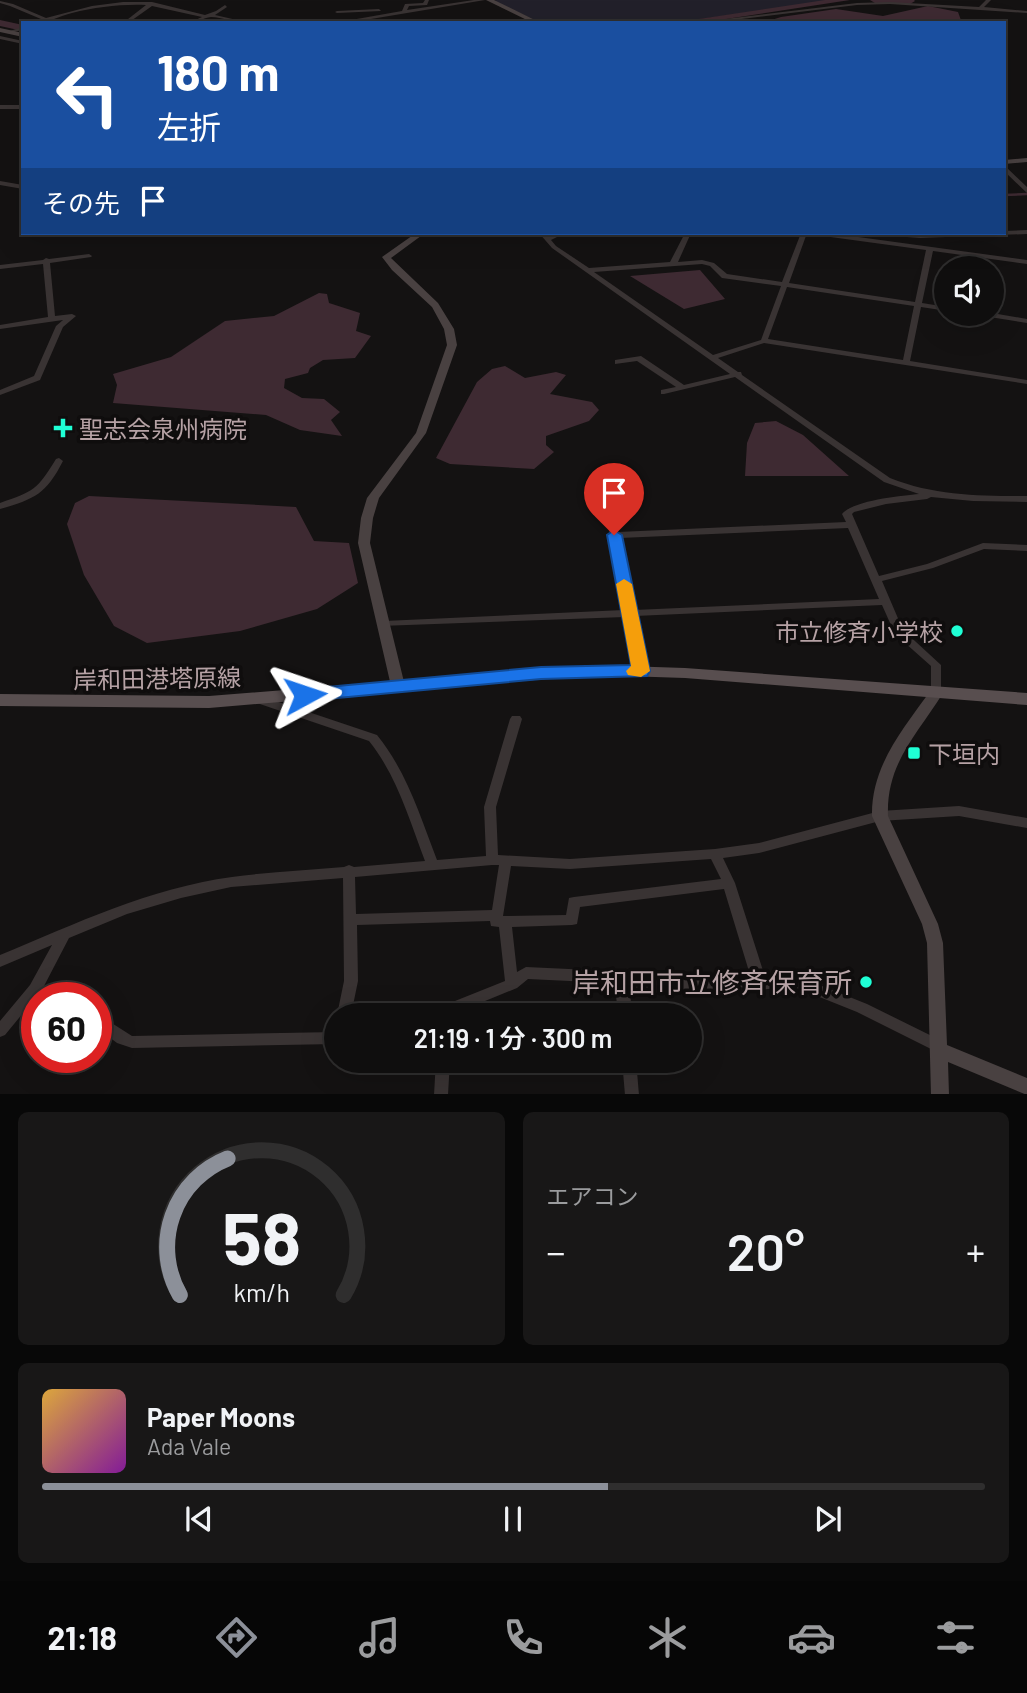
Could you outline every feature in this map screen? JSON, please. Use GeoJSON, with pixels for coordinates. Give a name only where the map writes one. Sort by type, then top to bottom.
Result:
{"type":"FeatureCollection","features":[{"type":"Feature","properties":{"kind":"main road","name":"岸和田港塔原線"},"geometry":{"type":"LineString","coordinates":[[0,701],[175,703],[258,699],[569,671],[641,671],[1027,699]]}},
{"type":"Feature","properties":{"kind":"street"},"geometry":{"type":"LineString","coordinates":[[128,21],[150,4],[163,0]]}},
{"type":"Feature","properties":{"kind":"street"},"geometry":{"type":"LineString","coordinates":[[404,12],[407,5],[425,4],[427,0]]}},
{"type":"Feature","properties":{"kind":"street"},"geometry":{"type":"LineString","coordinates":[[348,21],[483,0]]}},
{"type":"Feature","properties":{"kind":"street"},"geometry":{"type":"LineString","coordinates":[[489,0],[534,21]]}},
{"type":"Feature","properties":{"kind":"street"},"geometry":{"type":"LineString","coordinates":[[980,8],[989,0]]}},
{"type":"Feature","properties":{"kind":"street"},"geometry":{"type":"LineString","coordinates":[[1,1],[16,5],[38,21]]}},
{"type":"Feature","properties":{"kind":"street"},"geometry":{"type":"LineString","coordinates":[[42,21],[60,13],[126,3],[150,4],[238,21]]}},
{"type":"Feature","properties":{"kind":"street"},"geometry":{"type":"LineString","coordinates":[[714,21],[880,3],[1027,12]]}},
{"type":"Feature","properties":{"kind":"street"},"geometry":{"type":"LineString","coordinates":[[195,21],[225,6]]}},
{"type":"Feature","properties":{"kind":"street"},"geometry":{"type":"LineString","coordinates":[[337,12],[379,10],[397,13]]}},
{"type":"Feature","properties":{"kind":"street"},"geometry":{"type":"LineString","coordinates":[[411,21],[412,11]]}},
{"type":"Feature","properties":{"kind":"street"},"geometry":{"type":"LineString","coordinates":[[445,21],[476,21]]}},
{"type":"Feature","properties":{"kind":"street"},"geometry":{"type":"LineString","coordinates":[[0,37],[7,31]]}},
{"type":"Feature","properties":{"kind":"street"},"geometry":{"type":"LineString","coordinates":[[0,37],[21,42]]}},
{"type":"Feature","properties":{"kind":"street"},"geometry":{"type":"LineString","coordinates":[[0,107],[21,107]]}},
{"type":"Feature","properties":{"kind":"street"},"geometry":{"type":"LineString","coordinates":[[1006,164],[1027,160]]}},
{"type":"Feature","properties":{"kind":"street"},"geometry":{"type":"LineString","coordinates":[[1006,166],[1027,191]]}},
{"type":"Feature","properties":{"kind":"street"},"geometry":{"type":"LineString","coordinates":[[0,183],[21,187]]}},
{"type":"Feature","properties":{"kind":"street"},"geometry":{"type":"LineString","coordinates":[[1006,233],[1027,232]]}},
{"type":"Feature","properties":{"kind":"street"},"geometry":{"type":"LineString","coordinates":[[398,686],[364,543],[373,498],[421,433],[452,345],[450,330],[439,308],[386,257],[418,235]]}},
{"type":"Feature","properties":{"kind":"street"},"geometry":{"type":"LineString","coordinates":[[673,264],[687,235]]}},
{"type":"Feature","properties":{"kind":"street"},"geometry":{"type":"LineString","coordinates":[[764,341],[803,235]]}},
{"type":"Feature","properties":{"kind":"street"},"geometry":{"type":"LineString","coordinates":[[831,235],[1027,261]]}},
{"type":"Feature","properties":{"kind":"street"},"geometry":{"type":"LineString","coordinates":[[907,235],[947,235]]}},
{"type":"Feature","properties":{"kind":"street"},"geometry":{"type":"LineString","coordinates":[[545,236],[588,270],[887,480],[905,488],[936,495],[975,499],[1027,499]]}},
{"type":"Feature","properties":{"kind":"street"},"geometry":{"type":"LineString","coordinates":[[906,363],[930,248]]}},
{"type":"Feature","properties":{"kind":"street"},"geometry":{"type":"LineString","coordinates":[[0,267],[89,256]]}},
{"type":"Feature","properties":{"kind":"street"},"geometry":{"type":"LineString","coordinates":[[46,260],[52,319]]}},
{"type":"Feature","properties":{"kind":"street"},"geometry":{"type":"LineString","coordinates":[[588,270],[702,262],[712,264],[724,276],[934,307]]}},
{"type":"Feature","properties":{"kind":"street"},"geometry":{"type":"LineString","coordinates":[[0,327],[72,316],[60,327],[37,379],[0,393],[0,387]]}},
{"type":"Feature","properties":{"kind":"street"},"geometry":{"type":"LineString","coordinates":[[1004,317],[1027,321]]}},
{"type":"Feature","properties":{"kind":"street"},"geometry":{"type":"LineString","coordinates":[[714,357],[764,341],[1027,382]]}},
{"type":"Feature","properties":{"kind":"street"},"geometry":{"type":"LineString","coordinates":[[618,362],[638,358],[682,387]]}},
{"type":"Feature","properties":{"kind":"street"},"geometry":{"type":"LineString","coordinates":[[664,393],[738,374]]}},
{"type":"Feature","properties":{"kind":"street"},"geometry":{"type":"LineString","coordinates":[[0,506],[37,493],[46,486],[59,461]]}},
{"type":"Feature","properties":{"kind":"street"},"geometry":{"type":"LineString","coordinates":[[603,478],[641,671]]}},
{"type":"Feature","properties":{"kind":"street"},"geometry":{"type":"LineString","coordinates":[[936,495],[886,501],[850,510],[846,514],[899,632],[936,665],[936,693],[882,776],[877,797],[880,816],[930,924],[935,943],[940,1094]]}},
{"type":"Feature","properties":{"kind":"street"},"geometry":{"type":"LineString","coordinates":[[614,535],[850,525]]}},
{"type":"Feature","properties":{"kind":"street"},"geometry":{"type":"LineString","coordinates":[[875,580],[930,566],[983,546],[1027,548]]}},
{"type":"Feature","properties":{"kind":"street"},"geometry":{"type":"LineString","coordinates":[[384,624],[885,602]]}},
{"type":"Feature","properties":{"kind":"street"},"geometry":{"type":"LineString","coordinates":[[258,699],[373,738],[383,749],[406,797],[432,863]]}},
{"type":"Feature","properties":{"kind":"street"},"geometry":{"type":"LineString","coordinates":[[512,984],[501,918],[499,860],[490,807],[516,719]]}},
{"type":"Feature","properties":{"kind":"street"},"geometry":{"type":"LineString","coordinates":[[0,961],[124,909],[231,882],[432,863],[499,860],[570,864],[715,854],[759,848],[880,816],[959,811],[1027,823]]}},
{"type":"Feature","properties":{"kind":"street"},"geometry":{"type":"LineString","coordinates":[[715,854],[729,883],[760,984]]}},
{"type":"Feature","properties":{"kind":"street"},"geometry":{"type":"LineString","coordinates":[[346,1003],[351,981],[349,870]]}},
{"type":"Feature","properties":{"kind":"street"},"geometry":{"type":"LineString","coordinates":[[350,920],[572,920],[573,902],[729,883]]}},
{"type":"Feature","properties":{"kind":"street"},"geometry":{"type":"LineString","coordinates":[[39,982],[65,933]]}},
{"type":"Feature","properties":{"kind":"street"},"geometry":{"type":"LineString","coordinates":[[467,1003],[512,984],[526,973],[612,977],[634,987],[760,984],[792,980],[862,1008],[939,1049],[1027,1087]]}},
{"type":"Feature","properties":{"kind":"street"},"geometry":{"type":"LineString","coordinates":[[622,982],[624,1003]]}},
{"type":"Feature","properties":{"kind":"street"},"geometry":{"type":"LineString","coordinates":[[0,1031],[21,1006]]}},
{"type":"Feature","properties":{"kind":"street"},"geometry":{"type":"LineString","coordinates":[[112,1031],[132,1042],[324,1038]]}},
{"type":"Feature","properties":{"kind":"street"},"geometry":{"type":"LineString","coordinates":[[441,1094],[442,1073]]}},
{"type":"Feature","properties":{"kind":"street"},"geometry":{"type":"LineString","coordinates":[[630,1073],[632,1094]]}},
{"type":"Feature","properties":{"kind":"shaded area"},"geometry":{"type":"Polygon","coordinates":[[[838,0],[686,21],[537,21],[494,1],[838,0]]]}},
{"type":"Feature","properties":{"kind":"shaded area"},"geometry":{"type":"Polygon","coordinates":[[[928,6],[958,12],[961,21],[768,21],[836,9],[883,16],[928,6]]]}},
{"type":"Feature","properties":{"kind":"shaded area"},"geometry":{"type":"Polygon","coordinates":[[[700,270],[725,299],[684,309],[630,276],[700,270]]]}},
{"type":"Feature","properties":{"kind":"shaded area"},"geometry":{"type":"Polygon","coordinates":[[[319,293],[327,294],[329,303],[360,313],[356,331],[371,336],[355,358],[323,360],[310,368],[308,373],[285,379],[284,388],[302,398],[324,399],[340,412],[331,420],[342,436],[300,430],[266,415],[113,403],[117,385],[113,374],[171,357],[225,321],[274,316],[319,293]]]}},
{"type":"Feature","properties":{"kind":"shaded area"},"geometry":{"type":"Polygon","coordinates":[[[505,366],[525,378],[556,372],[566,375],[550,394],[592,402],[599,410],[589,421],[546,436],[546,445],[554,452],[534,469],[450,464],[436,458],[477,382],[492,369],[505,366]]]}},
{"type":"Feature","properties":{"kind":"shaded area"},"geometry":{"type":"Polygon","coordinates":[[[776,421],[803,435],[849,476],[745,476],[747,443],[755,423],[776,421]]]}},
{"type":"Feature","properties":{"kind":"shaded area"},"geometry":{"type":"Polygon","coordinates":[[[89,496],[296,507],[314,541],[349,543],[358,583],[317,609],[240,631],[147,643],[114,626],[84,575],[67,524],[75,503],[89,496]]]}},
{"type":"Feature","properties":{"kind":"waterway"},"geometry":{"type":"LineString","coordinates":[[692,21],[845,0]]}},
{"type":"Feature","properties":{"kind":"waterway"},"geometry":{"type":"LineString","coordinates":[[875,0],[910,1]]}},
{"type":"Feature","properties":{"kind":"waterway"},"geometry":{"type":"LineString","coordinates":[[0,23],[21,28]]}},
{"type":"Feature","properties":{"kind":"waterway"},"geometry":{"type":"LineString","coordinates":[[1006,195],[1027,194]]}},
{"type":"Feature","properties":{"kind":"slow traffic"},"geometry":{"type":"LineString","coordinates":[[624,584],[641,671],[635,671]]}},
{"type":"Feature","properties":{"kind":"place","name":"聖志会泉州病院"},"geometry":{"type":"Point","coordinates":[63,428]}},
{"type":"Feature","properties":{"kind":"place","name":"市立修斉小学校"},"geometry":{"type":"Point","coordinates":[957,631]}},
{"type":"Feature","properties":{"kind":"place","name":"下垣内"},"geometry":{"type":"Point","coordinates":[914,753]}},
{"type":"Feature","properties":{"kind":"place","name":"岸和田市立修斉保育所"},"geometry":{"type":"Point","coordinates":[866,982]}},
{"type":"Feature","properties":{"kind":"route"},"geometry":{"type":"LineString","coordinates":[[305,695],[541,673],[641,671],[614,535]]}}]}
